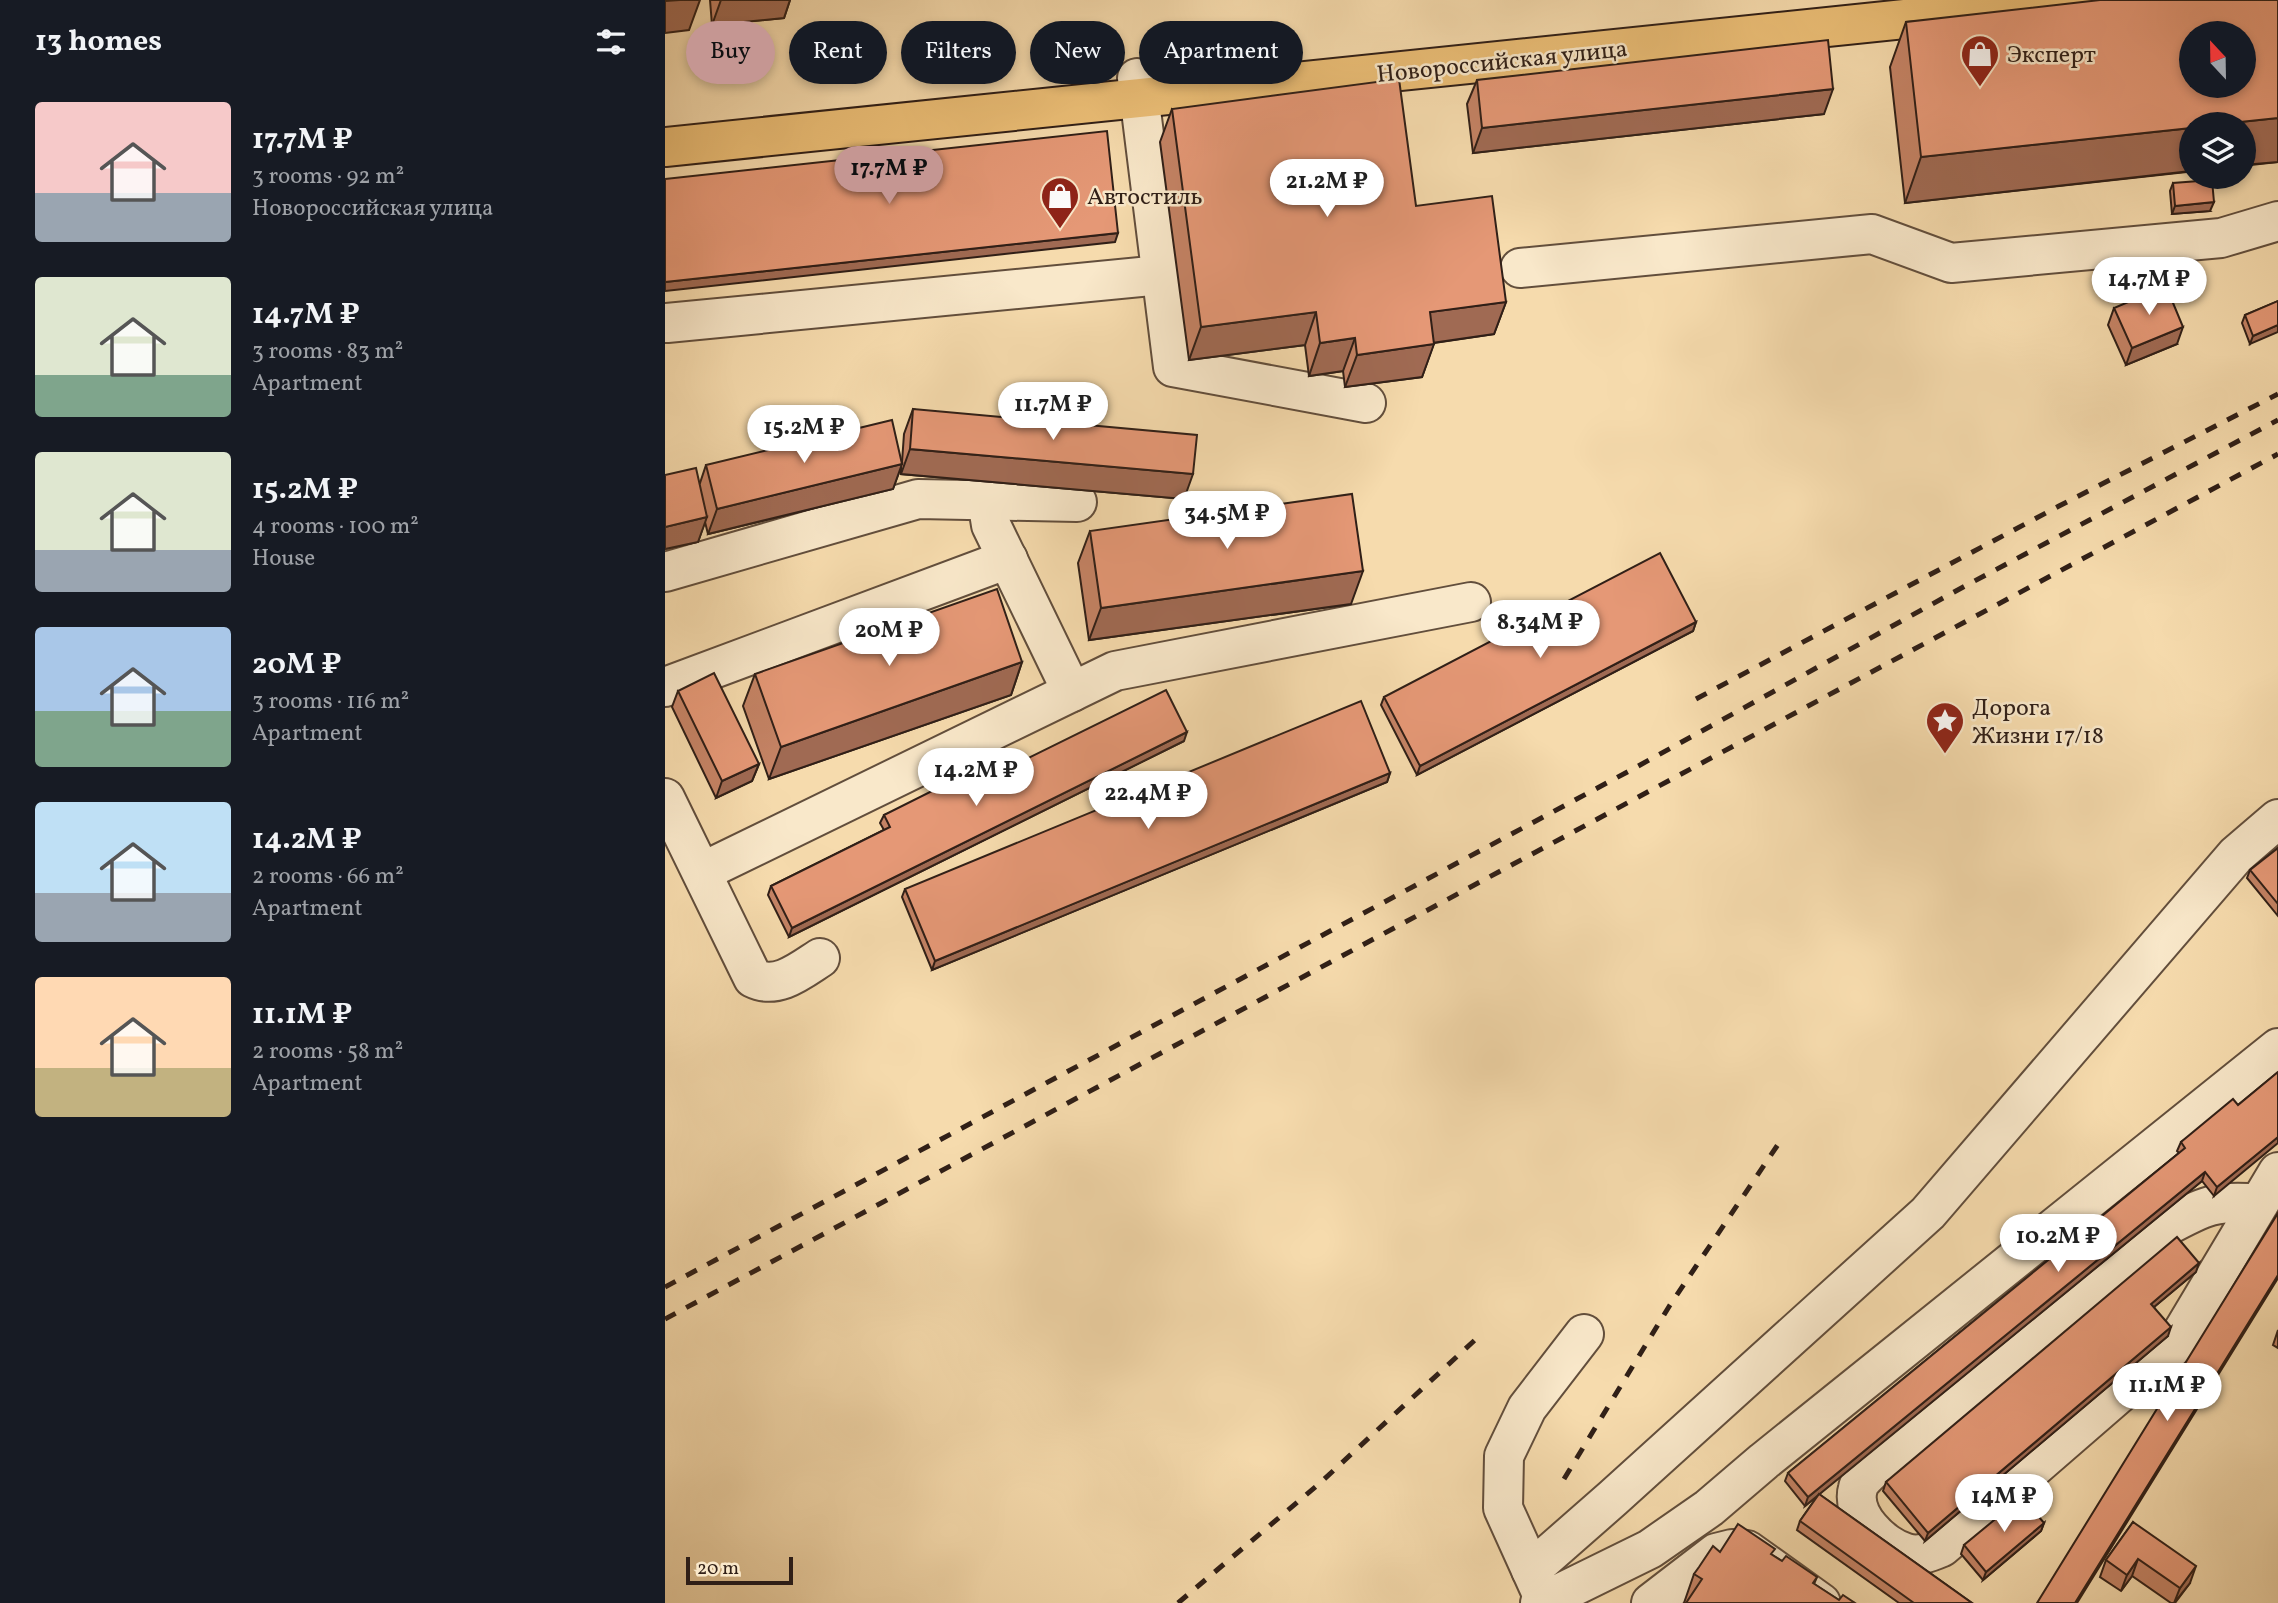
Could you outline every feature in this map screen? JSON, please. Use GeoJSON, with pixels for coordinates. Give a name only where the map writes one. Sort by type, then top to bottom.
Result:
{"type":"FeatureCollection","features":[{"type":"Feature","properties":{"kind":"main road","name":"Новороссийская улица"},"geometry":{"type":"LineString","coordinates":[[1848,15],[1896,0]]}},
{"type":"Feature","properties":{"kind":"main road","name":"Новороссийская улица"},"geometry":{"type":"LineString","coordinates":[[665,127],[1138,88],[1848,15],[2088,0]]}},
{"type":"Feature","properties":{"kind":"main road","name":"Новороссийская улица"},"geometry":{"type":"LineString","coordinates":[[665,147],[1138,88]]}},
{"type":"Feature","properties":{"kind":"lane"},"geometry":{"type":"LineString","coordinates":[[1138,88],[1173,367],[1366,403]]}},
{"type":"Feature","properties":{"kind":"lane"},"geometry":{"type":"LineString","coordinates":[[1520,268],[1872,234],[1951,263],[2221,238],[2278,221]]}},
{"type":"Feature","properties":{"kind":"lane"},"geometry":{"type":"LineString","coordinates":[[667,323],[1161,275]]}},
{"type":"Feature","properties":{"kind":"lane"},"geometry":{"type":"LineString","coordinates":[[665,572],[918,499],[1077,502]]}},
{"type":"Feature","properties":{"kind":"lane"},"geometry":{"type":"LineString","coordinates":[[987,500],[991,525],[1072,692]]}},
{"type":"Feature","properties":{"kind":"lane"},"geometry":{"type":"LineString","coordinates":[[665,687],[1008,559]]}},
{"type":"Feature","properties":{"kind":"lane"},"geometry":{"type":"LineString","coordinates":[[702,872],[1115,671],[1471,602]]}},
{"type":"Feature","properties":{"kind":"lane"},"geometry":{"type":"LineString","coordinates":[[665,798],[753,978],[763,983],[786,979],[820,958]]}},
{"type":"Feature","properties":{"kind":"lane"},"geometry":{"type":"LineString","coordinates":[[1539,1591],[1928,1213],[2236,855],[2278,819]]}},
{"type":"Feature","properties":{"kind":"lane"},"geometry":{"type":"LineString","coordinates":[[1539,1591],[1650,1549],[1709,1508],[2278,1048]]}},
{"type":"Feature","properties":{"kind":"lane"},"geometry":{"type":"LineString","coordinates":[[2269,1188],[2173,1346],[1943,1547],[1925,1555],[1907,1554],[1889,1545],[1864,1521],[1856,1504],[1858,1486],[1871,1471],[2165,1227],[2200,1208],[2269,1188]]}},
{"type":"Feature","properties":{"kind":"lane"},"geometry":{"type":"LineString","coordinates":[[1539,1591],[1503,1508],[1504,1456],[1527,1409],[1584,1334]]}},
{"type":"Feature","properties":{"kind":"lane"},"geometry":{"type":"LineString","coordinates":[[1651,1603],[1716,1553],[1732,1549],[1747,1550],[1821,1603]]}},
{"type":"Feature","properties":{"kind":"building"},"geometry":{"type":"Polygon","coordinates":[[[2100,0],[2278,0],[2278,118],[2256,120],[2256,112],[2179,112],[2179,129],[1921,157],[1906,22],[2100,0]]]}},
{"type":"Feature","properties":{"kind":"building"},"geometry":{"type":"Polygon","coordinates":[[[1828,40],[1833,89],[1482,128],[1477,80],[1828,40]]]}},
{"type":"Feature","properties":{"kind":"building"},"geometry":{"type":"Polygon","coordinates":[[[1399,79],[1416,206],[1492,196],[1506,302],[1430,312],[1434,344],[1357,355],[1355,338],[1320,343],[1316,312],[1201,327],[1172,109],[1399,79]]]}},
{"type":"Feature","properties":{"kind":"building"},"geometry":{"type":"Polygon","coordinates":[[[1107,131],[1118,233],[665,282],[665,179],[1107,131]]]}},
{"type":"Feature","properties":{"kind":"building"},"geometry":{"type":"Polygon","coordinates":[[[2173,183],[2179,183],[2179,189],[2213,189],[2214,202],[2175,206],[2173,183]]]}},
{"type":"Feature","properties":{"kind":"building"},"geometry":{"type":"Polygon","coordinates":[[[2166,286],[2183,327],[2132,348],[2114,308],[2166,286]]]}},
{"type":"Feature","properties":{"kind":"building"},"geometry":{"type":"Polygon","coordinates":[[[2278,301],[2278,325],[2253,336],[2245,315],[2278,301]]]}},
{"type":"Feature","properties":{"kind":"building"},"geometry":{"type":"Polygon","coordinates":[[[913,409],[1197,435],[1193,474],[910,449],[913,409]]]}},
{"type":"Feature","properties":{"kind":"building"},"geometry":{"type":"Polygon","coordinates":[[[892,420],[902,464],[717,509],[706,465],[892,420]]]}},
{"type":"Feature","properties":{"kind":"building"},"geometry":{"type":"Polygon","coordinates":[[[696,468],[707,517],[665,527],[665,475],[696,468]]]}},
{"type":"Feature","properties":{"kind":"building"},"geometry":{"type":"Polygon","coordinates":[[[1352,494],[1363,571],[1101,608],[1090,531],[1352,494]]]}},
{"type":"Feature","properties":{"kind":"building"},"geometry":{"type":"Polygon","coordinates":[[[1660,553],[1696,622],[1420,766],[1384,697],[1660,553]]]}},
{"type":"Feature","properties":{"kind":"building"},"geometry":{"type":"Polygon","coordinates":[[[997,589],[1022,662],[781,747],[755,674],[997,589]]]}},
{"type":"Feature","properties":{"kind":"building"},"geometry":{"type":"Polygon","coordinates":[[[714,673],[759,764],[722,781],[678,691],[714,673]]]}},
{"type":"Feature","properties":{"kind":"building"},"geometry":{"type":"Polygon","coordinates":[[[1166,690],[1187,732],[792,928],[771,886],[890,827],[884,815],[998,758],[1004,770],[1166,690]]]}},
{"type":"Feature","properties":{"kind":"building"},"geometry":{"type":"Polygon","coordinates":[[[1361,701],[1390,773],[935,961],[905,889],[1361,701]]]}},
{"type":"Feature","properties":{"kind":"building"},"geometry":{"type":"Polygon","coordinates":[[[2278,848],[2278,904],[2250,870],[2278,848]]]}},
{"type":"Feature","properties":{"kind":"building"},"geometry":{"type":"Polygon","coordinates":[[[2278,1072],[2278,1137],[2217,1187],[2205,1172],[1808,1497],[1788,1473],[2185,1148],[2181,1142],[2233,1099],[2238,1105],[2278,1072]]]}},
{"type":"Feature","properties":{"kind":"building"},"geometry":{"type":"Polygon","coordinates":[[[2278,1213],[2278,1275],[2075,1603],[2037,1603],[2278,1213]]]}},
{"type":"Feature","properties":{"kind":"building"},"geometry":{"type":"Polygon","coordinates":[[[2177,1237],[2199,1263],[2151,1304],[2171,1327],[1928,1533],[1886,1482],[2177,1237]]]}},
{"type":"Feature","properties":{"kind":"building"},"geometry":{"type":"Polygon","coordinates":[[[1819,1494],[1972,1603],[1914,1603],[1800,1521],[1819,1494]]]}},
{"type":"Feature","properties":{"kind":"building"},"geometry":{"type":"Polygon","coordinates":[[[2022,1497],[2044,1523],[1986,1572],[1964,1545],[2022,1497]]]}},
{"type":"Feature","properties":{"kind":"building"},"geometry":{"type":"Polygon","coordinates":[[[2133,1522],[2196,1566],[2180,1588],[2138,1559],[2127,1575],[2106,1560],[2133,1522]]]}},
{"type":"Feature","properties":{"kind":"building"},"geometry":{"type":"Polygon","coordinates":[[[1738,1524],[1775,1549],[1771,1554],[1782,1561],[1786,1556],[1817,1577],[1813,1583],[1839,1600],[1843,1595],[1855,1603],[1686,1603],[1702,1579],[1694,1574],[1713,1546],[1720,1552],[1738,1524]]]}},
{"type":"Feature","properties":{"kind":"railway"},"geometry":{"type":"LineString","coordinates":[[1696,699],[2059,506],[2278,394]]}},
{"type":"Feature","properties":{"kind":"railway"},"geometry":{"type":"LineString","coordinates":[[665,1287],[2278,420]]}},
{"type":"Feature","properties":{"kind":"railway"},"geometry":{"type":"LineString","coordinates":[[665,1319],[2278,454]]}},
{"type":"Feature","properties":{"kind":"railway"},"geometry":{"type":"LineString","coordinates":[[1564,1479],[1670,1305],[1779,1143]]}},
{"type":"Feature","properties":{"kind":"railway"},"geometry":{"type":"LineString","coordinates":[[1178,1603],[1320,1483],[1476,1339]]}},
{"type":"Feature","properties":{"kind":"place","name":"Эксперт"},"geometry":{"type":"Point","coordinates":[1980,88]}},
{"type":"Feature","properties":{"kind":"place","name":"Автостиль"},"geometry":{"type":"Point","coordinates":[1060,230]}},
{"type":"Feature","properties":{"kind":"place","name":"Дорога Жизни 17/18"},"geometry":{"type":"Point","coordinates":[1945,755]}}]}
